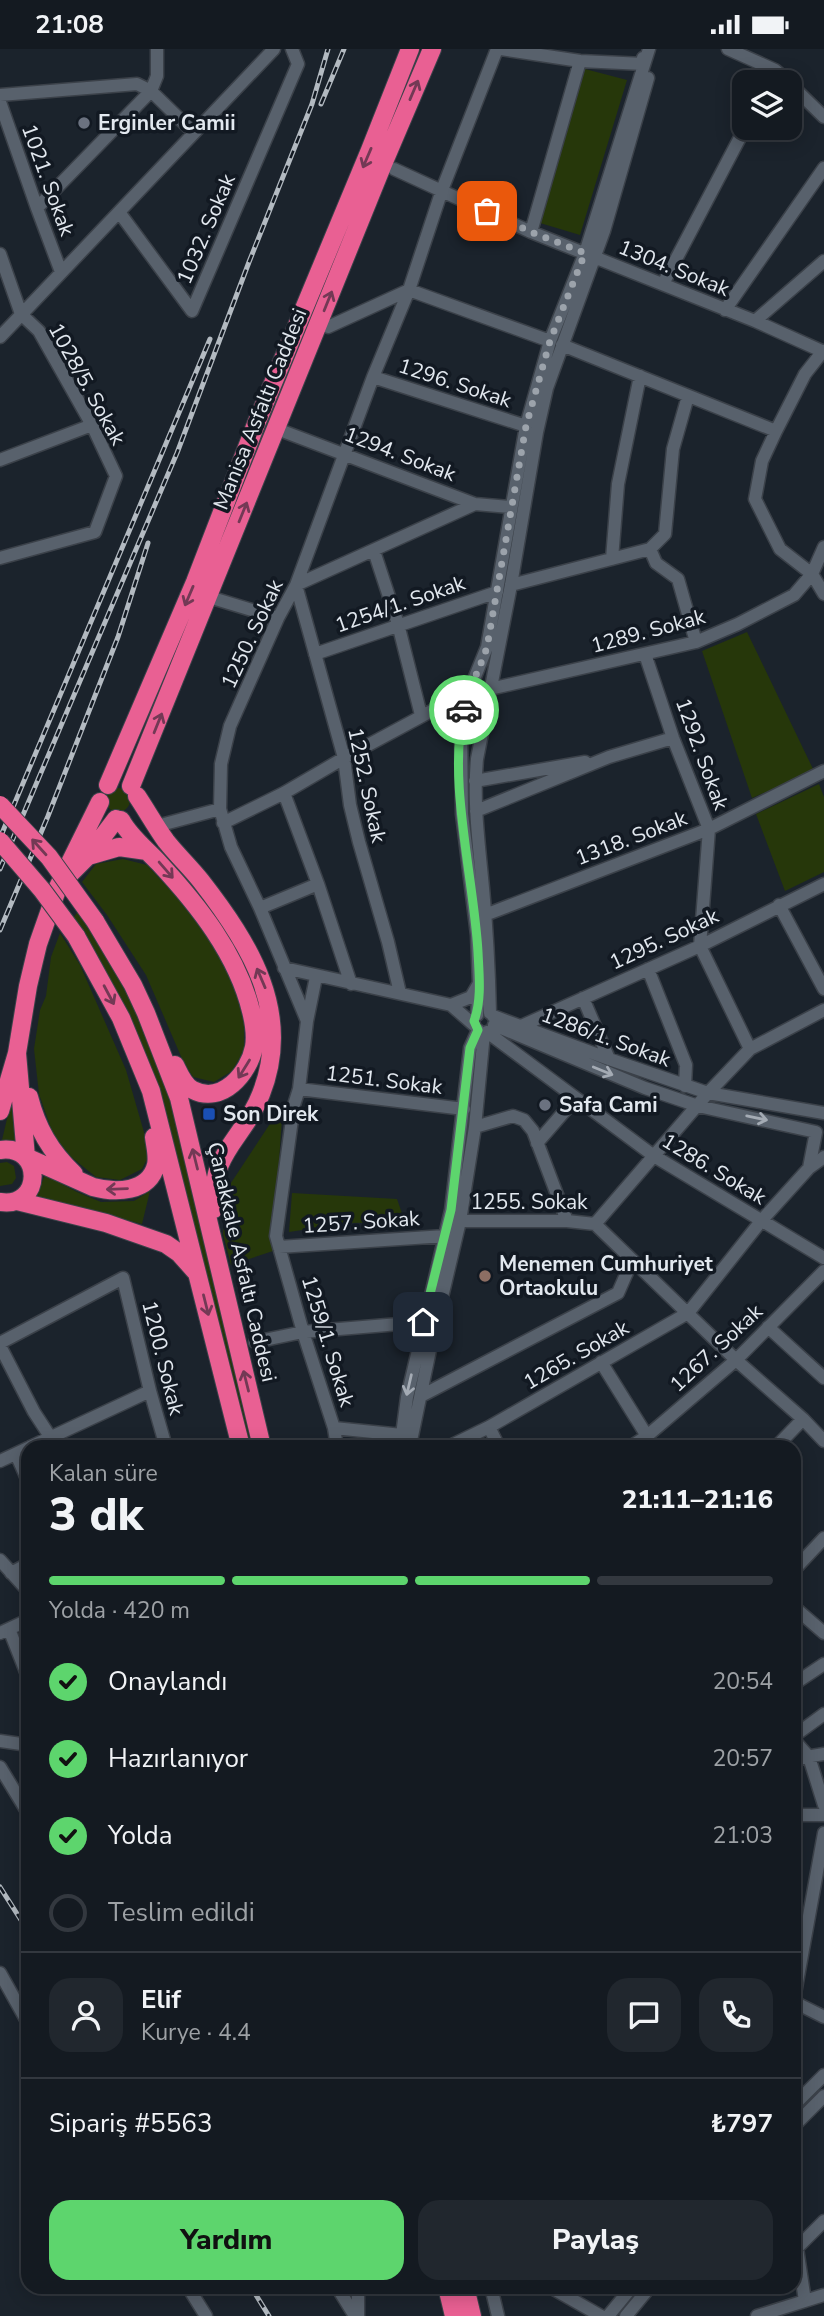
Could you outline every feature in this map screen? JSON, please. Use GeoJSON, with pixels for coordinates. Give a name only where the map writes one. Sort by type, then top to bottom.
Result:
{"type":"FeatureCollection","features":[{"type":"Feature","properties":{"kind":"highway","name":"Manisa Asfaltı Caddesi"},"geometry":{"type":"LineString","coordinates":[[108,785],[195,582],[256,423],[410,49]]}},
{"type":"Feature","properties":{"kind":"highway","name":"Manisa Asfaltı Caddesi"},"geometry":{"type":"LineString","coordinates":[[134,791],[209,597],[432,49]]}},
{"type":"Feature","properties":{"kind":"highway"},"geometry":{"type":"LineString","coordinates":[[0,1111],[17,1053],[32,965],[58,887],[100,801],[103,789],[120,781],[134,791],[166,840],[211,894],[246,947],[267,993],[272,1019],[273,1048],[262,1094],[215,1173],[215,1251]]}},
{"type":"Feature","properties":{"kind":"highway"},"geometry":{"type":"LineString","coordinates":[[58,887],[118,819],[133,813],[136,808],[134,791]]}},
{"type":"Feature","properties":{"kind":"highway"},"geometry":{"type":"LineString","coordinates":[[100,801],[105,813],[118,819],[170,876],[207,922],[232,961],[252,1012],[255,1038],[247,1066],[234,1083],[216,1092],[191,1090],[184,1082],[130,968],[110,944]]}},
{"type":"Feature","properties":{"kind":"highway","name":"Çanakkale Asfaltı Caddesi"},"geometry":{"type":"LineString","coordinates":[[0,805],[49,857],[95,921],[146,1013],[179,1098],[260,1440]]}},
{"type":"Feature","properties":{"kind":"highway","name":"Çanakkale Asfaltı Caddesi"},"geometry":{"type":"LineString","coordinates":[[0,841],[76,936],[121,1017],[136,1052],[151,1091],[239,1440]]}},
{"type":"Feature","properties":{"kind":"highway"},"geometry":{"type":"LineString","coordinates":[[88,856],[119,848],[147,851]]}},
{"type":"Feature","properties":{"kind":"highway"},"geometry":{"type":"LineString","coordinates":[[0,1150],[13,1150],[103,1189],[141,1186],[153,1173],[157,1156],[136,1078],[136,1052]]}},
{"type":"Feature","properties":{"kind":"highway"},"geometry":{"type":"LineString","coordinates":[[5,1203],[28,1192],[32,1185],[33,1170],[26,1157],[17,1053]]}},
{"type":"Feature","properties":{"kind":"highway"},"geometry":{"type":"LineString","coordinates":[[17,1053],[34,1117],[43,1137],[82,1181]]}},
{"type":"Feature","properties":{"kind":"highway"},"geometry":{"type":"LineString","coordinates":[[5,1203],[106,1223],[166,1244],[179,1253],[197,1273]]}},
{"type":"Feature","properties":{"kind":"highway"},"geometry":{"type":"LineString","coordinates":[[449,2294],[454,2316]]}},
{"type":"Feature","properties":{"kind":"highway"},"geometry":{"type":"LineString","coordinates":[[467,2294],[472,2316]]}},
{"type":"Feature","properties":{"kind":"street"},"geometry":{"type":"LineString","coordinates":[[37,208],[150,91],[157,76],[157,49]]}},
{"type":"Feature","properties":{"kind":"street"},"geometry":{"type":"LineString","coordinates":[[0,337],[274,49]]}},
{"type":"Feature","properties":{"kind":"street","name":"1032. Sokak"},"geometry":{"type":"LineString","coordinates":[[119,212],[192,311],[298,64],[292,49]]}},
{"type":"Feature","properties":{"kind":"street"},"geometry":{"type":"LineString","coordinates":[[499,49],[580,61],[644,64]]}},
{"type":"Feature","properties":{"kind":"street","name":"1250. Sokak"},"geometry":{"type":"LineString","coordinates":[[307,1021],[260,908],[230,847],[220,809],[221,764],[230,726],[278,618],[296,585],[373,377],[409,290],[442,190],[499,49]]}},
{"type":"Feature","properties":{"kind":"street"},"geometry":{"type":"LineString","coordinates":[[642,49],[644,64]]}},
{"type":"Feature","properties":{"kind":"street"},"geometry":{"type":"LineString","coordinates":[[590,255],[649,49]]}},
{"type":"Feature","properties":{"kind":"street"},"geometry":{"type":"LineString","coordinates":[[404,1440],[407,1397],[451,1210],[470,1048],[485,1024],[479,984],[475,906],[462,814],[461,725],[468,694],[487,647],[526,426],[625,163],[656,49]]}},
{"type":"Feature","properties":{"kind":"street"},"geometry":{"type":"LineString","coordinates":[[728,49],[775,70]]}},
{"type":"Feature","properties":{"kind":"street"},"geometry":{"type":"LineString","coordinates":[[531,232],[580,61]]}},
{"type":"Feature","properties":{"kind":"street"},"geometry":{"type":"LineString","coordinates":[[0,95],[136,84],[150,91],[194,132]]}},
{"type":"Feature","properties":{"kind":"street"},"geometry":{"type":"LineString","coordinates":[[802,95],[824,117]]}},
{"type":"Feature","properties":{"kind":"street","name":"1021. Sokak"},"geometry":{"type":"LineString","coordinates":[[0,102],[61,272]]}},
{"type":"Feature","properties":{"kind":"street"},"geometry":{"type":"LineString","coordinates":[[663,284],[739,140]]}},
{"type":"Feature","properties":{"kind":"street"},"geometry":{"type":"LineString","coordinates":[[725,310],[824,168]]}},
{"type":"Feature","properties":{"kind":"street","name":"1304. Sokak"},"geometry":{"type":"LineString","coordinates":[[394,169],[531,232],[755,321],[823,352]]}},
{"type":"Feature","properties":{"kind":"street"},"geometry":{"type":"LineString","coordinates":[[0,254],[21,314]]}},
{"type":"Feature","properties":{"kind":"street"},"geometry":{"type":"LineString","coordinates":[[755,321],[824,261]]}},
{"type":"Feature","properties":{"kind":"street"},"geometry":{"type":"LineString","coordinates":[[328,327],[409,290],[556,343],[776,431]]}},
{"type":"Feature","properties":{"kind":"street","name":"1028/5. Sokak"},"geometry":{"type":"LineString","coordinates":[[0,558],[95,532],[116,476],[92,425],[39,331],[21,314]]}},
{"type":"Feature","properties":{"kind":"street"},"geometry":{"type":"LineString","coordinates":[[407,1440],[412,1436],[460,1221],[475,1127],[485,1024],[485,915],[475,781],[537,432],[556,343]]}},
{"type":"Feature","properties":{"kind":"street"},"geometry":{"type":"LineString","coordinates":[[823,352],[805,374],[762,461],[755,499],[780,549],[812,574],[824,594]]}},
{"type":"Feature","properties":{"kind":"street"},"geometry":{"type":"LineString","coordinates":[[612,559],[618,484],[640,376]]}},
{"type":"Feature","properties":{"kind":"street","name":"1296. Sokak"},"geometry":{"type":"LineString","coordinates":[[373,377],[526,426]]}},
{"type":"Feature","properties":{"kind":"street"},"geometry":{"type":"LineString","coordinates":[[511,585],[650,549],[665,534],[673,449],[688,395]]}},
{"type":"Feature","properties":{"kind":"street"},"geometry":{"type":"LineString","coordinates":[[0,460],[92,425]]}},
{"type":"Feature","properties":{"kind":"street","name":"1294. Sokak"},"geometry":{"type":"LineString","coordinates":[[277,429],[475,504],[510,506]]}},
{"type":"Feature","properties":{"kind":"street"},"geometry":{"type":"LineString","coordinates":[[296,585],[475,504]]}},
{"type":"Feature","properties":{"kind":"street","name":"1289. Sokak"},"geometry":{"type":"LineString","coordinates":[[468,694],[696,642],[794,595],[812,574],[824,547]]}},
{"type":"Feature","properties":{"kind":"street"},"geometry":{"type":"LineString","coordinates":[[650,549],[656,563],[671,571],[678,579],[696,642]]}},
{"type":"Feature","properties":{"kind":"street"},"geometry":{"type":"LineString","coordinates":[[374,551],[398,624],[421,715]]}},
{"type":"Feature","properties":{"kind":"street","name":"1252. Sokak"},"geometry":{"type":"LineString","coordinates":[[296,585],[344,758],[356,830],[400,993]]}},
{"type":"Feature","properties":{"kind":"street","name":"1254/1. Sokak"},"geometry":{"type":"LineString","coordinates":[[315,654],[497,592]]}},
{"type":"Feature","properties":{"kind":"street"},"geometry":{"type":"LineString","coordinates":[[209,597],[278,618]]}},
{"type":"Feature","properties":{"kind":"street","name":"1292. Sokak"},"geometry":{"type":"LineString","coordinates":[[645,654],[673,738],[709,829],[700,946]]}},
{"type":"Feature","properties":{"kind":"street"},"geometry":{"type":"LineString","coordinates":[[223,823],[285,793],[421,715],[468,694]]}},
{"type":"Feature","properties":{"kind":"street"},"geometry":{"type":"LineString","coordinates":[[476,811],[610,757],[673,738]]}},
{"type":"Feature","properties":{"kind":"street"},"geometry":{"type":"LineString","coordinates":[[475,781],[610,757]]}},
{"type":"Feature","properties":{"kind":"street","name":"1318. Sokak"},"geometry":{"type":"LineString","coordinates":[[485,915],[709,829],[824,771]]}},
{"type":"Feature","properties":{"kind":"street"},"geometry":{"type":"LineString","coordinates":[[285,793],[351,984]]}},
{"type":"Feature","properties":{"kind":"street"},"geometry":{"type":"LineString","coordinates":[[157,825],[220,809]]}},
{"type":"Feature","properties":{"kind":"street"},"geometry":{"type":"LineString","coordinates":[[260,908],[318,884]]}},
{"type":"Feature","properties":{"kind":"street","name":"1295. Sokak"},"geometry":{"type":"LineString","coordinates":[[519,1027],[700,946],[824,884]]}},
{"type":"Feature","properties":{"kind":"street"},"geometry":{"type":"LineString","coordinates":[[779,905],[824,989]]}},
{"type":"Feature","properties":{"kind":"street"},"geometry":{"type":"LineString","coordinates":[[700,946],[750,1049]]}},
{"type":"Feature","properties":{"kind":"street"},"geometry":{"type":"LineString","coordinates":[[284,968],[451,1005],[485,1024]]}},
{"type":"Feature","properties":{"kind":"street"},"geometry":{"type":"LineString","coordinates":[[648,969],[686,1065],[685,1086]]}},
{"type":"Feature","properties":{"kind":"street"},"geometry":{"type":"LineString","coordinates":[[279,1247],[276,1236],[294,1105],[299,1089],[307,1021],[316,977]]}},
{"type":"Feature","properties":{"kind":"street"},"geometry":{"type":"LineString","coordinates":[[451,1005],[471,997],[479,984]]}},
{"type":"Feature","properties":{"kind":"street"},"geometry":{"type":"LineString","coordinates":[[583,998],[609,1059]]}},
{"type":"Feature","properties":{"kind":"street"},"geometry":{"type":"LineString","coordinates":[[708,1093],[750,1049],[824,1010]]}},
{"type":"Feature","properties":{"kind":"street","name":"1286/1. Sokak"},"geometry":{"type":"LineString","coordinates":[[485,1024],[519,1027],[708,1093]]}},
{"type":"Feature","properties":{"kind":"street","name":"1286/1. Sokak"},"geometry":{"type":"LineString","coordinates":[[485,1024],[645,1088],[698,1106]]}},
{"type":"Feature","properties":{"kind":"street","name":"1286. Sokak"},"geometry":{"type":"LineString","coordinates":[[485,1024],[576,1098],[654,1156],[824,1258]]}},
{"type":"Feature","properties":{"kind":"street","name":"1251. Sokak"},"geometry":{"type":"LineString","coordinates":[[299,1089],[464,1109]]}},
{"type":"Feature","properties":{"kind":"street"},"geometry":{"type":"LineString","coordinates":[[708,1093],[824,1115],[816,1132],[809,1168]]}},
{"type":"Feature","properties":{"kind":"street","name":"1255. Sokak"},"geometry":{"type":"LineString","coordinates":[[460,1221],[566,1221],[595,1224],[708,1093]]}},
{"type":"Feature","properties":{"kind":"street"},"geometry":{"type":"LineString","coordinates":[[537,1143],[576,1098]]}},
{"type":"Feature","properties":{"kind":"street"},"geometry":{"type":"LineString","coordinates":[[698,1106],[816,1132]]}},
{"type":"Feature","properties":{"kind":"street"},"geometry":{"type":"LineString","coordinates":[[475,1127],[513,1116],[528,1124],[566,1221]]}},
{"type":"Feature","properties":{"kind":"street"},"geometry":{"type":"LineString","coordinates":[[816,1132],[824,1145]]}},
{"type":"Feature","properties":{"kind":"street","name":"1265. Sokak"},"geometry":{"type":"LineString","coordinates":[[462,1440],[688,1313],[762,1220],[809,1168],[824,1157]]}},
{"type":"Feature","properties":{"kind":"street"},"geometry":{"type":"LineString","coordinates":[[595,1224],[824,1441]]}},
{"type":"Feature","properties":{"kind":"street","name":"1257. Sokak"},"geometry":{"type":"LineString","coordinates":[[279,1247],[445,1236]]}},
{"type":"Feature","properties":{"kind":"street","name":"1259/1. Sokak"},"geometry":{"type":"LineString","coordinates":[[279,1247],[336,1440]]}},
{"type":"Feature","properties":{"kind":"street"},"geometry":{"type":"LineString","coordinates":[[421,1396],[618,1293],[632,1261]]}},
{"type":"Feature","properties":{"kind":"street","name":"1267. Sokak"},"geometry":{"type":"LineString","coordinates":[[643,1440],[736,1360],[824,1272]]}},
{"type":"Feature","properties":{"kind":"street","name":"1200. Sokak"},"geometry":{"type":"LineString","coordinates":[[0,1345],[123,1278],[164,1440]]}},
{"type":"Feature","properties":{"kind":"street"},"geometry":{"type":"LineString","coordinates":[[255,1342],[303,1332],[423,1322]]}},
{"type":"Feature","properties":{"kind":"street"},"geometry":{"type":"LineString","coordinates":[[768,1327],[824,1378]]}},
{"type":"Feature","properties":{"kind":"street"},"geometry":{"type":"LineString","coordinates":[[0,1345],[34,1412],[51,1438]]}},
{"type":"Feature","properties":{"kind":"street"},"geometry":{"type":"LineString","coordinates":[[601,1362],[638,1440]]}},
{"type":"Feature","properties":{"kind":"street"},"geometry":{"type":"LineString","coordinates":[[47,1440],[150,1391]]}},
{"type":"Feature","properties":{"kind":"street"},"geometry":{"type":"LineString","coordinates":[[783,1440],[803,1419]]}},
{"type":"Feature","properties":{"kind":"street"},"geometry":{"type":"LineString","coordinates":[[334,1427],[391,1440]]}},
{"type":"Feature","properties":{"kind":"street"},"geometry":{"type":"LineString","coordinates":[[489,1427],[496,1440]]}},
{"type":"Feature","properties":{"kind":"street"},"geometry":{"type":"LineString","coordinates":[[0,1461],[21,1452]]}},
{"type":"Feature","properties":{"kind":"street"},"geometry":{"type":"LineString","coordinates":[[801,1563],[824,1538]]}},
{"type":"Feature","properties":{"kind":"street"},"geometry":{"type":"LineString","coordinates":[[0,1560],[21,1584]]}},
{"type":"Feature","properties":{"kind":"street"},"geometry":{"type":"LineString","coordinates":[[11,1573],[21,1568]]}},
{"type":"Feature","properties":{"kind":"street"},"geometry":{"type":"LineString","coordinates":[[801,1614],[824,1633]]}},
{"type":"Feature","properties":{"kind":"street"},"geometry":{"type":"LineString","coordinates":[[21,1623],[4,1631],[21,1664]]}},
{"type":"Feature","properties":{"kind":"street"},"geometry":{"type":"LineString","coordinates":[[801,1679],[824,1664]]}},
{"type":"Feature","properties":{"kind":"street"},"geometry":{"type":"LineString","coordinates":[[801,1732],[824,1714]]}},
{"type":"Feature","properties":{"kind":"street"},"geometry":{"type":"LineString","coordinates":[[0,1741],[21,1744]]}},
{"type":"Feature","properties":{"kind":"street"},"geometry":{"type":"LineString","coordinates":[[801,1747],[809,1757],[824,1805]]}},
{"type":"Feature","properties":{"kind":"street"},"geometry":{"type":"LineString","coordinates":[[801,1758],[824,1754]]}},
{"type":"Feature","properties":{"kind":"street"},"geometry":{"type":"LineString","coordinates":[[0,1767],[21,1802]]}},
{"type":"Feature","properties":{"kind":"street"},"geometry":{"type":"LineString","coordinates":[[801,1815],[824,1815]]}},
{"type":"Feature","properties":{"kind":"street"},"geometry":{"type":"LineString","coordinates":[[801,1962],[824,1833]]}},
{"type":"Feature","properties":{"kind":"street"},"geometry":{"type":"LineString","coordinates":[[0,1973],[21,2010]]}},
{"type":"Feature","properties":{"kind":"street"},"geometry":{"type":"LineString","coordinates":[[801,2005],[824,2017]]}},
{"type":"Feature","properties":{"kind":"street"},"geometry":{"type":"LineString","coordinates":[[801,2096],[824,2075]]}},
{"type":"Feature","properties":{"kind":"street"},"geometry":{"type":"LineString","coordinates":[[801,2119],[824,2096]]}},
{"type":"Feature","properties":{"kind":"street"},"geometry":{"type":"LineString","coordinates":[[801,2243],[824,2221]]}},
{"type":"Feature","properties":{"kind":"street"},"geometry":{"type":"LineString","coordinates":[[801,2277],[805,2301]]}},
{"type":"Feature","properties":{"kind":"street"},"geometry":{"type":"LineString","coordinates":[[192,2294],[206,2316]]}},
{"type":"Feature","properties":{"kind":"street"},"geometry":{"type":"LineString","coordinates":[[342,2294],[357,2316]]}},
{"type":"Feature","properties":{"kind":"street"},"geometry":{"type":"LineString","coordinates":[[357,2316],[358,2294]]}},
{"type":"Feature","properties":{"kind":"street"},"geometry":{"type":"LineString","coordinates":[[493,2294],[498,2316]]}},
{"type":"Feature","properties":{"kind":"street"},"geometry":{"type":"LineString","coordinates":[[562,2294],[601,2316]]}},
{"type":"Feature","properties":{"kind":"street"},"geometry":{"type":"LineString","coordinates":[[608,2316],[626,2294]]}},
{"type":"Feature","properties":{"kind":"street"},"geometry":{"type":"LineString","coordinates":[[626,2316],[644,2294]]}},
{"type":"Feature","properties":{"kind":"street"},"geometry":{"type":"LineString","coordinates":[[757,2316],[824,2295]]}},
{"type":"Feature","properties":{"kind":"green space"},"geometry":{"type":"Polygon","coordinates":[[[585,69],[627,80],[580,235],[540,223],[585,69]]]}},
{"type":"Feature","properties":{"kind":"green space"},"geometry":{"type":"Polygon","coordinates":[[[747,632],[814,771],[752,798],[702,651],[747,632]]]}},
{"type":"Feature","properties":{"kind":"green space"},"geometry":{"type":"Polygon","coordinates":[[[819,784],[824,797],[824,872],[785,891],[756,814],[819,784]]]}},
{"type":"Feature","properties":{"kind":"green space"},"geometry":{"type":"Polygon","coordinates":[[[118,788],[129,795],[130,800],[123,811],[118,812],[107,805],[106,800],[113,789],[118,788]]]}},
{"type":"Feature","properties":{"kind":"green space"},"geometry":{"type":"Polygon","coordinates":[[[123,859],[147,865],[175,895],[211,941],[233,982],[244,1023],[244,1050],[232,1071],[214,1082],[193,1077],[183,1061],[146,975],[82,882],[96,864],[123,859]]]}},
{"type":"Feature","properties":{"kind":"green space"},"geometry":{"type":"Polygon","coordinates":[[[79,910],[101,944],[141,1022],[165,1080],[192,1184],[250,1440],[246,1440],[185,1197],[73,918],[79,910]]]}},
{"type":"Feature","properties":{"kind":"green space"},"geometry":{"type":"Polygon","coordinates":[[[60,933],[80,965],[126,1070],[150,1153],[142,1169],[120,1180],[96,1177],[71,1157],[53,1134],[39,1094],[34,1049],[40,1010],[46,996],[51,957],[60,933]]]}},
{"type":"Feature","properties":{"kind":"green space"},"geometry":{"type":"Polygon","coordinates":[[[15,1085],[21,1147],[2,1140],[15,1085]]]}},
{"type":"Feature","properties":{"kind":"green space"},"geometry":{"type":"Polygon","coordinates":[[[283,1104],[274,1233],[276,1250],[231,1265],[223,1234],[227,1189],[283,1104]]]}},
{"type":"Feature","properties":{"kind":"green space"},"geometry":{"type":"Polygon","coordinates":[[[7,1162],[14,1166],[16,1178],[12,1184],[0,1186],[0,1163],[7,1162]]]}},
{"type":"Feature","properties":{"kind":"green space"},"geometry":{"type":"Polygon","coordinates":[[[45,1175],[101,1202],[134,1201],[150,1191],[142,1224],[35,1199],[45,1175]]]}},
{"type":"Feature","properties":{"kind":"green space"},"geometry":{"type":"Polygon","coordinates":[[[292,1193],[397,1199],[405,1222],[348,1223],[289,1232],[292,1193]]]}},
{"type":"Feature","properties":{"kind":"railway"},"geometry":{"type":"LineString","coordinates":[[0,869],[177,453],[312,104],[328,49]]}},
{"type":"Feature","properties":{"kind":"railway"},"geometry":{"type":"LineString","coordinates":[[321,104],[344,49]]}},
{"type":"Feature","properties":{"kind":"railway"},"geometry":{"type":"LineString","coordinates":[[0,838],[210,339]]}},
{"type":"Feature","properties":{"kind":"railway"},"geometry":{"type":"LineString","coordinates":[[0,930],[118,637],[148,543]]}},
{"type":"Feature","properties":{"kind":"railway"},"geometry":{"type":"LineString","coordinates":[[0,1887],[21,1920]]}},
{"type":"Feature","properties":{"kind":"railway"},"geometry":{"type":"LineString","coordinates":[[255,2294],[269,2316]]}},
{"type":"Feature","properties":{"kind":"way so far"},"geometry":{"type":"LineString","coordinates":[[464,710],[487,647],[526,426],[550,341],[585,253],[487,211]]}},
{"type":"Feature","properties":{"kind":"place","name":"Erginler Camii"},"geometry":{"type":"Point","coordinates":[84,123]}},
{"type":"Feature","properties":{"kind":"place","name":"Safa Cami"},"geometry":{"type":"Point","coordinates":[545,1105]}},
{"type":"Feature","properties":{"kind":"place","name":"Son Direk"},"geometry":{"type":"Point","coordinates":[209,1114]}},
{"type":"Feature","properties":{"kind":"place","name":"Menemen Cumhuriyet Ortaokulu"},"geometry":{"type":"Point","coordinates":[485,1276]}},
{"type":"Feature","properties":{"kind":"route"},"geometry":{"type":"LineString","coordinates":[[423,1322],[451,1210],[470,1048],[478,1030],[474,1021],[477,1015],[479,984],[475,906],[462,814],[460,775],[464,710]]}}]}
